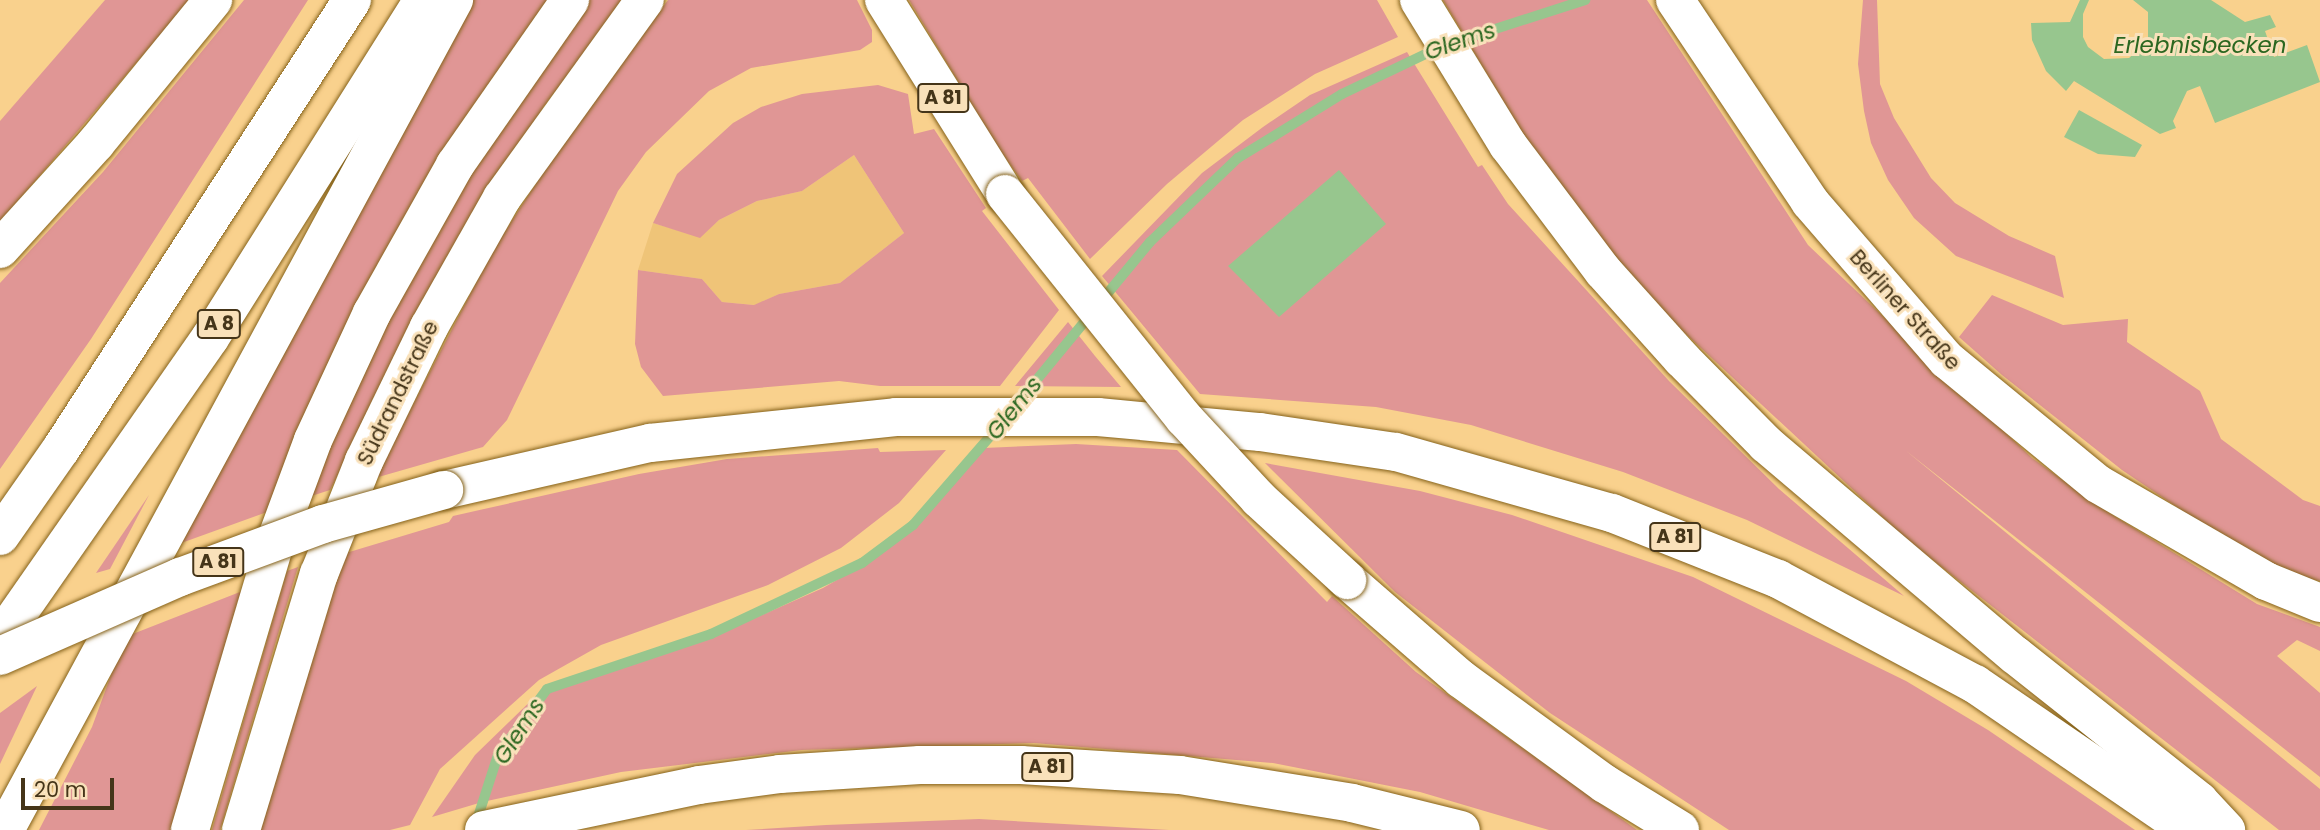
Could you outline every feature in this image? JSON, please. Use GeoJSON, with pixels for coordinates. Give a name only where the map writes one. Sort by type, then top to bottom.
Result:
{"type":"FeatureCollection","features":[{"type":"Feature","properties":{"kind":"main road"},"geometry":{"type":"LineString","coordinates":[[0,249],[96,143],[213,0]]}},
{"type":"Feature","properties":{"kind":"main road"},"geometry":{"type":"LineString","coordinates":[[0,536],[61,449],[352,0]]}},
{"type":"Feature","properties":{"kind":"main road","name":"A 8"},"geometry":{"type":"LineString","coordinates":[[0,639],[210,338],[423,0]]}},
{"type":"Feature","properties":{"kind":"main road"},"geometry":{"type":"LineString","coordinates":[[5,830],[454,0]]}},
{"type":"Feature","properties":{"kind":"main road"},"geometry":{"type":"LineString","coordinates":[[190,830],[276,537],[313,440],[372,313],[455,165],[570,0]]}},
{"type":"Feature","properties":{"kind":"main road","name":"Südrandstraße"},"geometry":{"type":"LineString","coordinates":[[241,830],[319,574],[364,461],[429,327],[502,198],[645,0]]}},
{"type":"Feature","properties":{"kind":"main road","name":"A 81"},"geometry":{"type":"LineString","coordinates":[[884,0],[1005,194],[1184,418],[1259,499],[1461,679],[1605,784],[1680,830]]}},
{"type":"Feature","properties":{"kind":"main road"},"geometry":{"type":"LineString","coordinates":[[1419,0],[1508,145],[1603,271],[1766,444],[2015,655],[2199,801],[2226,830]]}},
{"type":"Feature","properties":{"kind":"main road","name":"Berliner Straße"},"geometry":{"type":"LineString","coordinates":[[1682,12],[1810,202],[1947,360],[2098,484],[2266,581],[2320,603]]}},
{"type":"Feature","properties":{"kind":"main road","name":"A 81"},"geometry":{"type":"LineString","coordinates":[[0,656],[180,577],[323,524],[444,490],[650,443],[896,417],[1098,417],[1260,432],[1396,452],[1550,493],[1689,541],[1777,579],[1975,684],[2188,830]]}},
{"type":"Feature","properties":{"kind":"main road","name":"A 81"},"geometry":{"type":"LineString","coordinates":[[484,830],[628,797],[852,768],[1021,765],[1180,775],[1352,803],[1461,830]]}},
{"type":"Feature","properties":{"kind":"shaded area"},"geometry":{"type":"Polygon","coordinates":[[[105,0],[190,0],[0,222],[0,121],[105,0]]]}},
{"type":"Feature","properties":{"kind":"shaded area"},"geometry":{"type":"Polygon","coordinates":[[[244,0],[308,0],[91,339],[0,469],[0,283],[103,172],[244,0]]]}},
{"type":"Feature","properties":{"kind":"shaded area"},"geometry":{"type":"Polygon","coordinates":[[[473,0],[562,0],[278,508],[173,546],[473,0]]]}},
{"type":"Feature","properties":{"kind":"shaded area"},"geometry":{"type":"Polygon","coordinates":[[[585,0],[625,0],[544,106],[457,243],[330,490],[296,501],[460,178],[585,0]]]}},
{"type":"Feature","properties":{"kind":"shaded area"},"geometry":{"type":"Polygon","coordinates":[[[668,0],[857,0],[872,30],[872,42],[860,50],[751,68],[709,91],[646,152],[618,191],[507,420],[483,447],[375,478],[493,250],[570,131],[668,0]]]}},
{"type":"Feature","properties":{"kind":"shaded area"},"geometry":{"type":"Polygon","coordinates":[[[909,0],[1377,0],[1398,37],[1315,74],[1243,120],[1167,184],[1090,259],[1028,178],[1022,181],[998,148],[909,0]]]}},
{"type":"Feature","properties":{"kind":"shaded area"},"geometry":{"type":"Polygon","coordinates":[[[1443,0],[1647,0],[1808,245],[2032,458],[2106,511],[2257,604],[2320,627],[2320,651],[2297,640],[2277,656],[2320,693],[2320,777],[1905,450],[2320,789],[2320,830],[2279,830],[1907,540],[1657,307],[1612,258],[1522,133],[1443,0]]]}},
{"type":"Feature","properties":{"kind":"shaded area"},"geometry":{"type":"Polygon","coordinates":[[[1863,0],[1877,0],[1880,84],[1894,118],[1931,178],[1955,203],[2009,236],[2055,256],[2064,298],[1956,256],[1914,218],[1888,180],[1871,143],[1864,111],[1858,64],[1863,0]]]}},
{"type":"Feature","properties":{"kind":"shaded area"},"geometry":{"type":"Polygon","coordinates":[[[1407,52],[1478,167],[1482,165],[1508,204],[1669,381],[1779,489],[1904,596],[1747,520],[1623,472],[1471,425],[1376,407],[1200,394],[1102,276],[1202,173],[1263,127],[1310,95],[1407,52]]]}},
{"type":"Feature","properties":{"kind":"shaded area"},"geometry":{"type":"Polygon","coordinates":[[[878,85],[908,94],[914,134],[934,129],[986,208],[982,211],[1059,310],[1000,386],[880,386],[839,381],[663,396],[641,367],[635,344],[638,270],[702,279],[722,302],[754,305],[779,294],[840,283],[904,233],[854,155],[802,191],[757,201],[719,220],[700,238],[653,223],[677,174],[733,123],[761,107],[802,94],[878,85]]]}},
{"type":"Feature","properties":{"kind":"shaded area"},"geometry":{"type":"Polygon","coordinates":[[[854,155],[904,233],[840,283],[779,294],[755,305],[722,302],[702,279],[638,270],[653,223],[700,237],[719,220],[757,201],[802,191],[854,155]]]}},
{"type":"Feature","properties":{"kind":"shaded area"},"geometry":{"type":"Polygon","coordinates":[[[1992,295],[2063,325],[2128,319],[2127,342],[2200,391],[2221,439],[2303,500],[2320,506],[2320,581],[2270,570],[2122,470],[2002,375],[1959,337],[1992,295]]]}},
{"type":"Feature","properties":{"kind":"shaded area"},"geometry":{"type":"Polygon","coordinates":[[[1068,322],[1095,356],[1121,387],[1015,386],[1068,322]]]}},
{"type":"Feature","properties":{"kind":"shaded area"},"geometry":{"type":"Polygon","coordinates":[[[1076,444],[1177,450],[1327,602],[1332,596],[1416,672],[1637,830],[1549,830],[1420,792],[1273,763],[1034,743],[802,750],[621,772],[487,801],[502,754],[549,691],[712,637],[823,588],[875,558],[915,527],[984,448],[1076,444]]]}},
{"type":"Feature","properties":{"kind":"shaded area"},"geometry":{"type":"Polygon","coordinates":[[[878,448],[880,452],[946,450],[899,503],[841,548],[768,585],[601,645],[539,680],[440,769],[410,825],[390,830],[260,830],[309,660],[346,553],[449,522],[453,516],[639,474],[727,459],[878,448]]]}},
{"type":"Feature","properties":{"kind":"shaded area"},"geometry":{"type":"Polygon","coordinates":[[[1265,463],[1420,491],[1512,515],[1693,577],[1906,681],[1988,730],[2135,830],[1729,830],[1550,713],[1395,592],[1265,463]]]}},
{"type":"Feature","properties":{"kind":"shaded area"},"geometry":{"type":"Polygon","coordinates":[[[149,495],[110,569],[96,573],[149,495]]]}},
{"type":"Feature","properties":{"kind":"shaded area"},"geometry":{"type":"Polygon","coordinates":[[[298,567],[220,830],[212,830],[287,571],[298,567]]]}},
{"type":"Feature","properties":{"kind":"shaded area"},"geometry":{"type":"Polygon","coordinates":[[[245,590],[173,830],[39,830],[92,727],[125,637],[245,590]]]}},
{"type":"Feature","properties":{"kind":"shaded area"},"geometry":{"type":"Polygon","coordinates":[[[37,686],[0,764],[0,713],[37,686]]]}},
{"type":"Feature","properties":{"kind":"shaded area"},"geometry":{"type":"Polygon","coordinates":[[[544,688],[496,754],[479,803],[432,817],[475,755],[544,688]]]}},
{"type":"Feature","properties":{"kind":"shaded area"},"geometry":{"type":"Polygon","coordinates":[[[979,819],[1169,830],[746,830],[826,825],[979,819]]]}},
{"type":"Feature","properties":{"kind":"water","name":"Erlebnisbecken"},"geometry":{"type":"Polygon","coordinates":[[[2080,0],[2089,0],[2083,14],[2083,37],[2088,47],[2104,59],[2129,58],[2148,41],[2148,12],[2133,0],[2211,0],[2245,22],[2270,15],[2276,27],[2265,31],[2274,57],[2307,45],[2320,82],[2215,123],[2200,86],[2187,91],[2173,121],[2176,128],[2160,134],[2074,81],[2066,91],[2046,71],[2032,40],[2031,23],[2070,22],[2080,0]]]}},
{"type":"Feature","properties":{"kind":"water"},"geometry":{"type":"Polygon","coordinates":[[[2079,110],[2142,145],[2135,157],[2098,154],[2064,137],[2079,110]]]}},
{"type":"Feature","properties":{"kind":"water"},"geometry":{"type":"Polygon","coordinates":[[[1339,170],[1386,224],[1279,317],[1228,266],[1339,170]]]}},
{"type":"Feature","properties":{"kind":"waterway","name":"Glems"},"geometry":{"type":"LineString","coordinates":[[1455,42],[1585,0]]}},
{"type":"Feature","properties":{"kind":"waterway","name":"Glems"},"geometry":{"type":"LineString","coordinates":[[1102,300],[1150,242],[1238,158],[1342,94],[1438,48]]}},
{"type":"Feature","properties":{"kind":"waterway","name":"Glems"},"geometry":{"type":"LineString","coordinates":[[1015,406],[1090,315]]}},
{"type":"Feature","properties":{"kind":"waterway","name":"Glems"},"geometry":{"type":"LineString","coordinates":[[476,823],[498,755],[547,689],[711,634],[862,563],[913,525],[999,426]]}}]}
